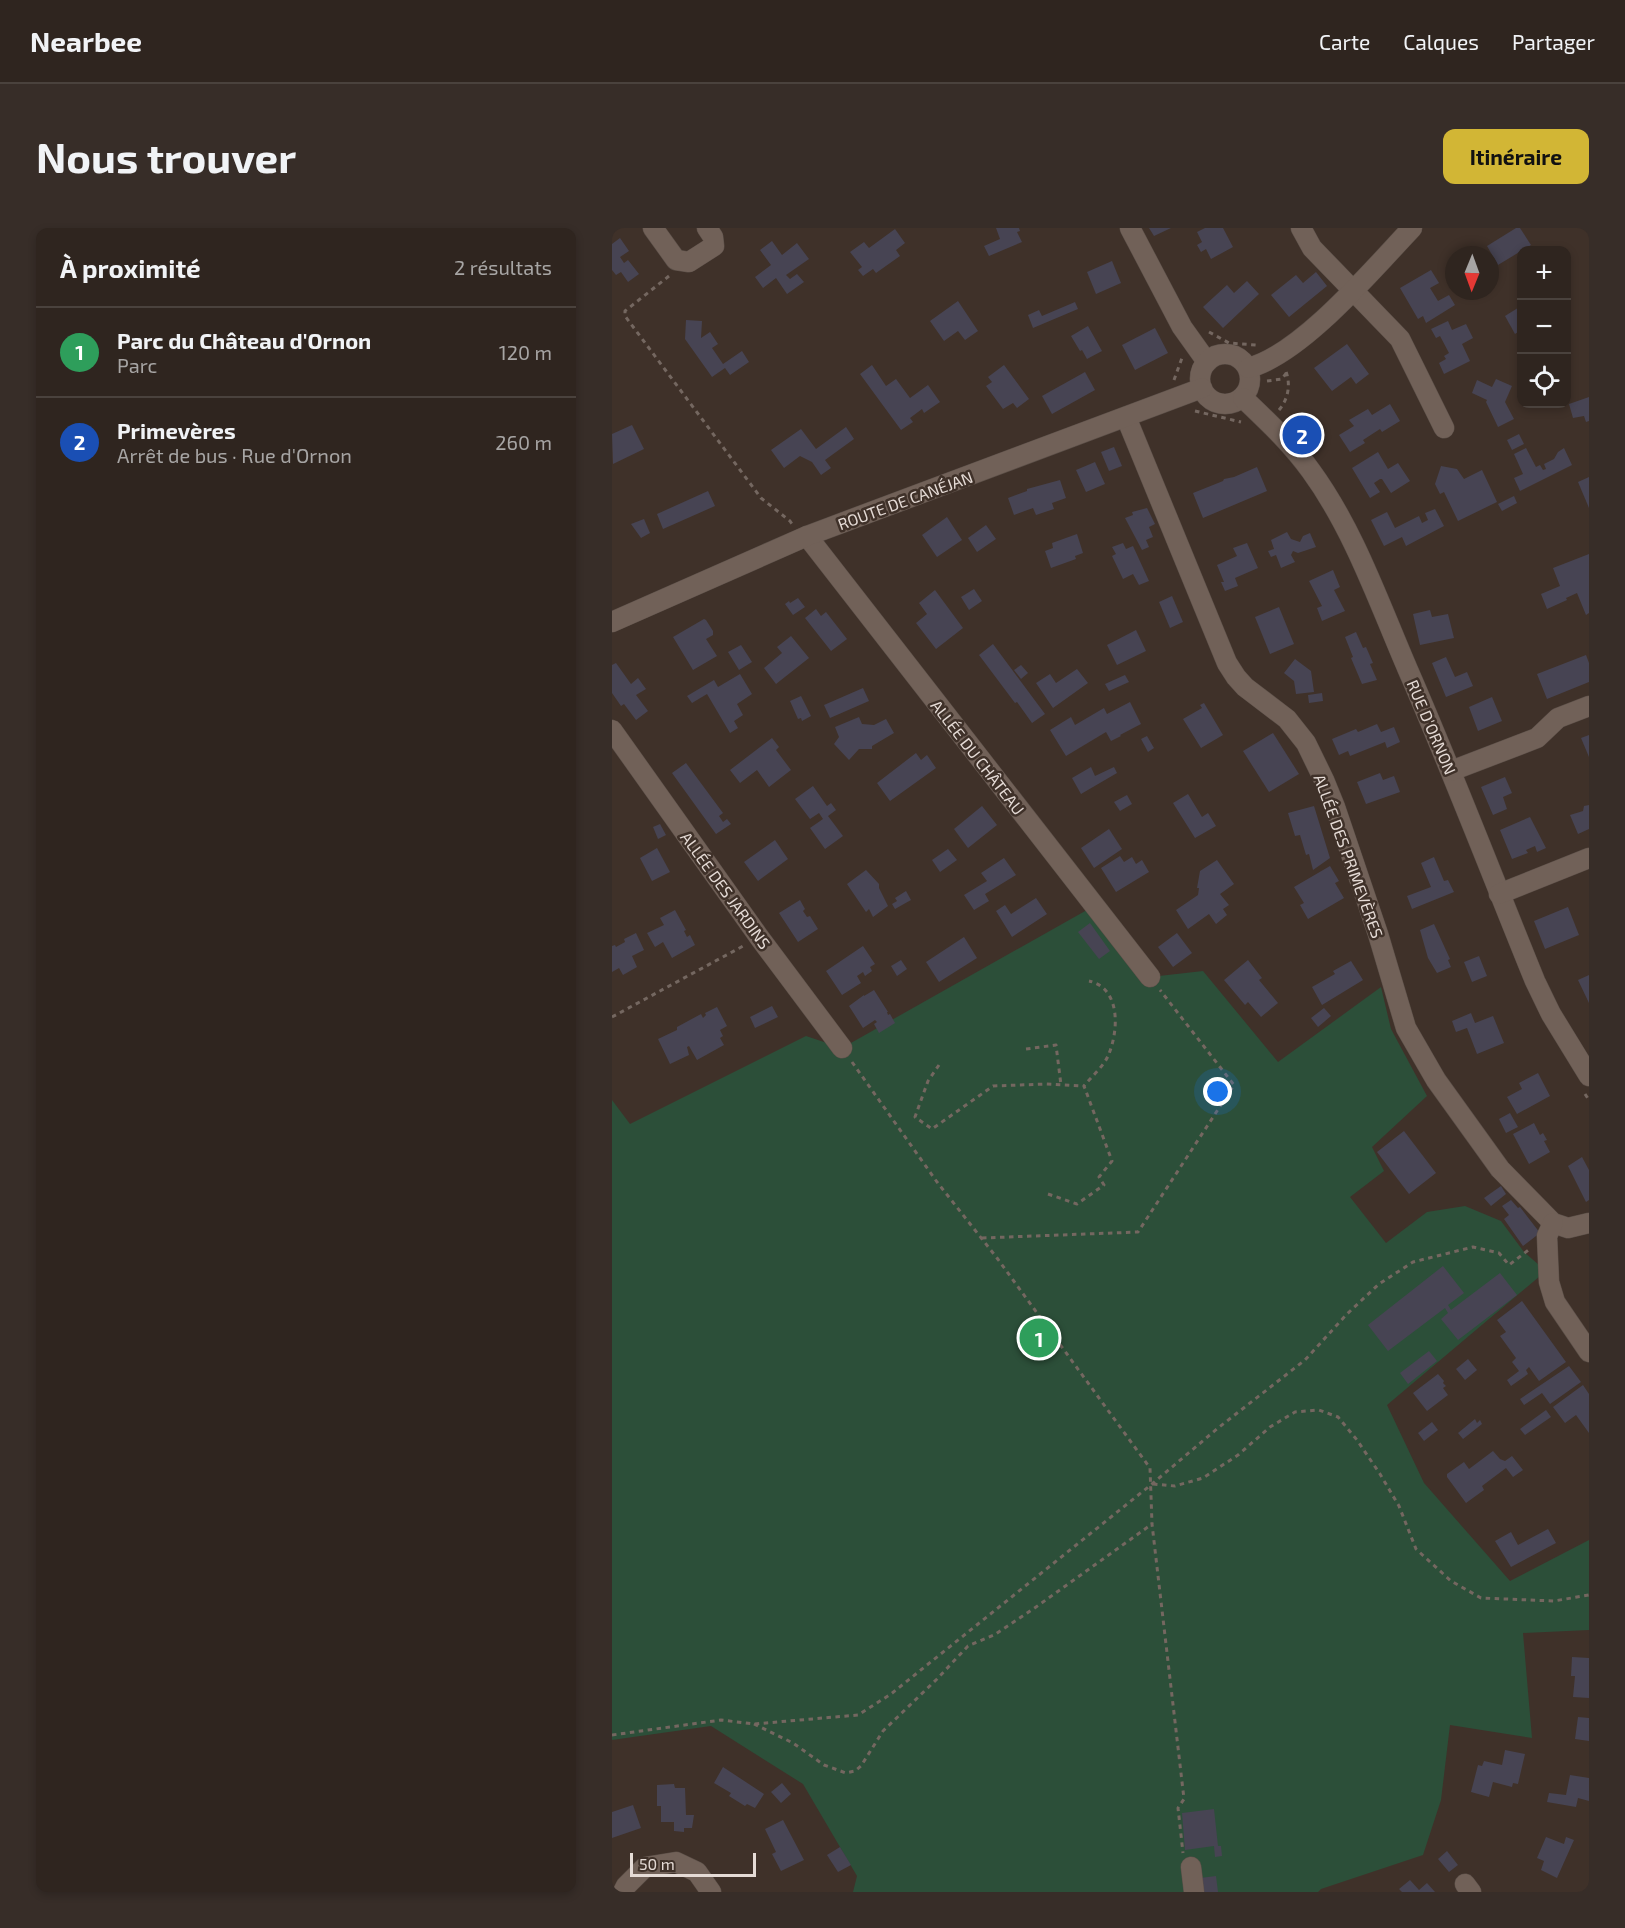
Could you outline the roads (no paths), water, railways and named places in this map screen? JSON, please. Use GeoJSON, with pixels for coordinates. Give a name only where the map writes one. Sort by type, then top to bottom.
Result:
{"type":"FeatureCollection","features":[{"type":"Feature","properties":{"kind":"street"},"geometry":{"type":"LineString","coordinates":[[652,228],[676,260],[690,262],[714,246],[713,237],[707,228]]}},
{"type":"Feature","properties":{"kind":"street"},"geometry":{"type":"LineString","coordinates":[[1130,228],[1191,341],[1207,362]]}},
{"type":"Feature","properties":{"kind":"street"},"geometry":{"type":"LineString","coordinates":[[1300,228],[1312,248],[1352,292],[1400,339],[1444,428]]}},
{"type":"Feature","properties":{"kind":"street"},"geometry":{"type":"LineString","coordinates":[[1248,368],[1260,365],[1278,355],[1306,334],[1352,292],[1412,228]]}},
{"type":"Feature","properties":{"kind":"street"},"geometry":{"type":"LineString","coordinates":[[1221,354],[1229,354],[1243,361],[1248,368],[1250,387],[1243,398],[1228,404],[1220,403],[1212,400],[1202,388],[1201,375],[1207,362],[1221,354]]}},
{"type":"Feature","properties":{"kind":"street","name":"ROUTE DE CANÉJAN"},"geometry":{"type":"LineString","coordinates":[[612,622],[802,538],[1202,388]]}},
{"type":"Feature","properties":{"kind":"street","name":"RUE D'ORNON"},"geometry":{"type":"LineString","coordinates":[[1243,398],[1287,441],[1312,473],[1350,538],[1450,771],[1542,997],[1589,1076]]}},
{"type":"Feature","properties":{"kind":"street","name":"ALLÉE DES PRIMEVÈRES"},"geometry":{"type":"LineString","coordinates":[[1126,417],[1227,663],[1245,687],[1287,719],[1296,729],[1306,743],[1324,780],[1378,934],[1406,1028],[1436,1080],[1500,1169],[1550,1230]]}},
{"type":"Feature","properties":{"kind":"street","name":"ALLÉE DU CHÂTEAU"},"geometry":{"type":"LineString","coordinates":[[802,538],[1150,977]]}},
{"type":"Feature","properties":{"kind":"street"},"geometry":{"type":"LineString","coordinates":[[1450,771],[1537,738],[1558,718],[1589,706]]}},
{"type":"Feature","properties":{"kind":"street","name":"ALLÉE DES JARDINS"},"geometry":{"type":"LineString","coordinates":[[612,730],[759,937],[842,1048]]}},
{"type":"Feature","properties":{"kind":"street"},"geometry":{"type":"LineString","coordinates":[[1499,894],[1589,858]]}},
{"type":"Feature","properties":{"kind":"street"},"geometry":{"type":"LineString","coordinates":[[1589,1223],[1550,1230],[1549,1282],[1555,1302],[1589,1352]]}},
{"type":"Feature","properties":{"kind":"street"},"geometry":{"type":"LineString","coordinates":[[623,1892],[645,1867],[676,1862],[697,1872],[711,1892]]}},
{"type":"Feature","properties":{"kind":"street"},"geometry":{"type":"LineString","coordinates":[[1191,1867],[1194,1892]]}},
{"type":"Feature","properties":{"kind":"place","name":"Primevères"},"geometry":{"type":"Point","coordinates":[1302,435]}},
{"type":"Feature","properties":{"kind":"place","name":"Parc du Château d'Ornon"},"geometry":{"type":"Point","coordinates":[1039,1338]}}]}
